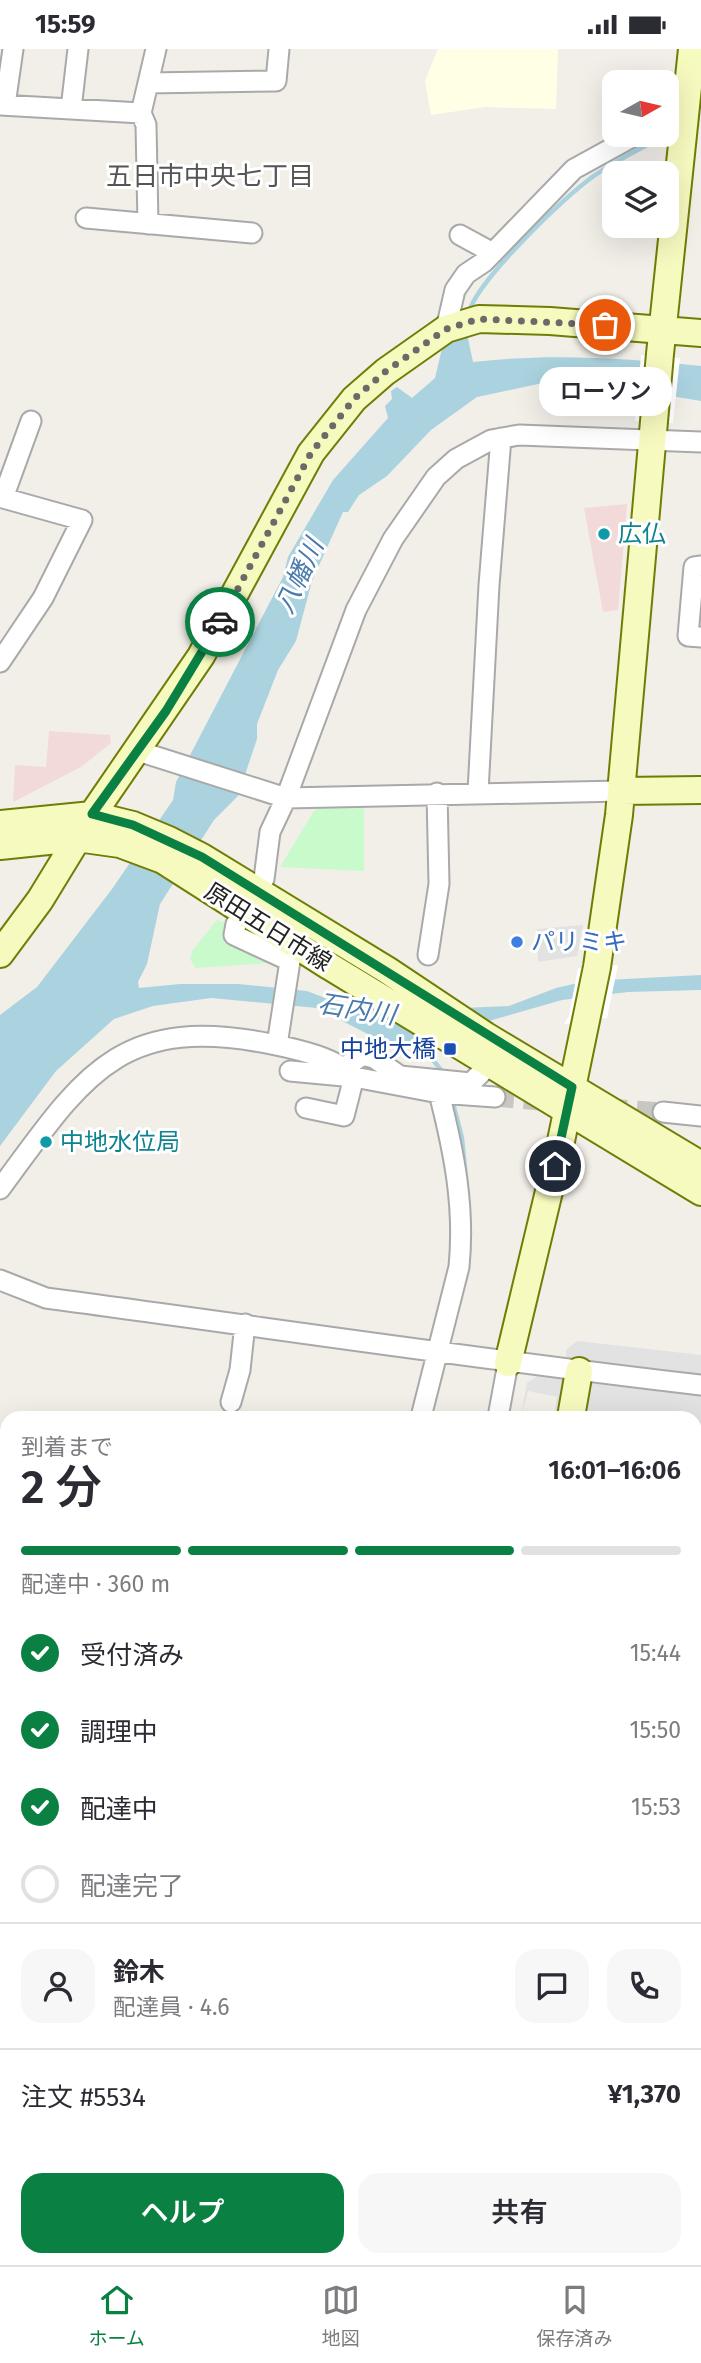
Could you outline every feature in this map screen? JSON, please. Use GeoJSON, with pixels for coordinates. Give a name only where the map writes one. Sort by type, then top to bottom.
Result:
{"type":"FeatureCollection","features":[{"type":"Feature","properties":{"kind":"main road"},"geometry":{"type":"LineString","coordinates":[[508,1363],[570,1099],[597,967],[622,791],[661,342],[692,49]]}},
{"type":"Feature","properties":{"kind":"main road"},"geometry":{"type":"LineString","coordinates":[[0,954],[40,900],[92,814],[144,753],[201,656],[311,453],[354,399],[385,372],[460,324],[661,342],[701,333]]}},
{"type":"Feature","properties":{"kind":"main road"},"geometry":{"type":"LineString","coordinates":[[622,791],[701,790]]}},
{"type":"Feature","properties":{"kind":"main road","name":"原田五日市線"},"geometry":{"type":"LineString","coordinates":[[0,824],[92,814],[119,833]]}},
{"type":"Feature","properties":{"kind":"main road","name":"原田五日市線"},"geometry":{"type":"LineString","coordinates":[[0,846],[119,833],[169,840],[329,966],[490,1065],[570,1099],[701,1165]]}},
{"type":"Feature","properties":{"kind":"main road","name":"原田五日市線"},"geometry":{"type":"LineString","coordinates":[[241,896],[387,970],[486,1036],[701,1192]]}},
{"type":"Feature","properties":{"kind":"main road"},"geometry":{"type":"LineString","coordinates":[[572,1411],[579,1371]]}},
{"type":"Feature","properties":{"kind":"street"},"geometry":{"type":"LineString","coordinates":[[13,49],[3,105],[141,113]]}},
{"type":"Feature","properties":{"kind":"street"},"geometry":{"type":"LineString","coordinates":[[71,109],[78,49]]}},
{"type":"Feature","properties":{"kind":"street"},"geometry":{"type":"LineString","coordinates":[[148,224],[145,125],[141,113],[156,49]]}},
{"type":"Feature","properties":{"kind":"street"},"geometry":{"type":"LineString","coordinates":[[149,83],[276,81],[279,49]]}},
{"type":"Feature","properties":{"kind":"street"},"geometry":{"type":"LineString","coordinates":[[460,324],[455,291],[466,274],[493,253],[575,169],[614,147]]}},
{"type":"Feature","properties":{"kind":"street"},"geometry":{"type":"LineString","coordinates":[[86,218],[252,233]]}},
{"type":"Feature","properties":{"kind":"street"},"geometry":{"type":"LineString","coordinates":[[460,235],[493,253]]}},
{"type":"Feature","properties":{"kind":"street"},"geometry":{"type":"LineString","coordinates":[[0,661],[43,598],[82,520],[3,498],[31,421]]}},
{"type":"Feature","properties":{"kind":"street"},"geometry":{"type":"LineString","coordinates":[[278,1039],[290,961],[234,935],[241,896],[270,832],[277,795],[356,610],[393,539],[436,477],[475,447],[501,438],[654,430],[701,442]]}},
{"type":"Feature","properties":{"kind":"street"},"geometry":{"type":"LineString","coordinates":[[478,792],[485,649],[501,438]]}},
{"type":"Feature","properties":{"kind":"street"},"geometry":{"type":"LineString","coordinates":[[701,566],[694,567],[688,636],[701,637]]}},
{"type":"Feature","properties":{"kind":"street"},"geometry":{"type":"LineString","coordinates":[[144,753],[277,795],[622,791]]}},
{"type":"Feature","properties":{"kind":"street"},"geometry":{"type":"LineString","coordinates":[[428,955],[439,884],[437,793]]}},
{"type":"Feature","properties":{"kind":"street"},"geometry":{"type":"LineString","coordinates":[[0,1189],[76,1089],[105,1063],[151,1044],[188,1036],[278,1039],[349,1072]]}},
{"type":"Feature","properties":{"kind":"street"},"geometry":{"type":"LineString","coordinates":[[446,1088],[471,1083],[490,1065]]}},
{"type":"Feature","properties":{"kind":"street"},"geometry":{"type":"LineString","coordinates":[[290,1071],[349,1072],[495,1097]]}},
{"type":"Feature","properties":{"kind":"street"},"geometry":{"type":"LineString","coordinates":[[306,1108],[344,1116],[349,1072]]}},
{"type":"Feature","properties":{"kind":"street"},"geometry":{"type":"LineString","coordinates":[[423,1411],[443,1350],[461,1245],[457,1167],[446,1088]]}},
{"type":"Feature","properties":{"kind":"street"},"geometry":{"type":"LineString","coordinates":[[663,1112],[701,1116]]}},
{"type":"Feature","properties":{"kind":"street"},"geometry":{"type":"LineString","coordinates":[[0,1280],[46,1298],[443,1350],[508,1363],[701,1385]]}},
{"type":"Feature","properties":{"kind":"street"},"geometry":{"type":"LineString","coordinates":[[231,1402],[240,1370],[245,1324]]}},
{"type":"Feature","properties":{"kind":"street"},"geometry":{"type":"LineString","coordinates":[[499,1411],[508,1363]]}},
{"type":"Feature","properties":{"kind":"shaded area"},"geometry":{"type":"Polygon","coordinates":[[[438,49],[558,49],[556,109],[485,107],[431,115],[425,81],[438,49]]]}},
{"type":"Feature","properties":{"kind":"shaded area"},"geometry":{"type":"Polygon","coordinates":[[[627,504],[618,610],[603,612],[584,508],[627,504]]]}},
{"type":"Feature","properties":{"kind":"shaded area"},"geometry":{"type":"Polygon","coordinates":[[[49,731],[110,735],[111,743],[81,767],[13,802],[15,765],[46,767],[49,731]]]}},
{"type":"Feature","properties":{"kind":"shaded area"},"geometry":{"type":"Polygon","coordinates":[[[583,925],[577,956],[538,962],[537,929],[583,925]]]}},
{"type":"Feature","properties":{"kind":"shaded area"},"geometry":{"type":"Polygon","coordinates":[[[577,1341],[701,1355],[701,1375],[566,1359],[566,1350],[577,1341]]]}},
{"type":"Feature","properties":{"kind":"shaded area"},"geometry":{"type":"Polygon","coordinates":[[[546,1371],[570,1375],[563,1411],[555,1411],[557,1397],[528,1391],[522,1411],[527,1383],[546,1371]]]}},
{"type":"Feature","properties":{"kind":"shaded area"},"geometry":{"type":"Polygon","coordinates":[[[584,1380],[701,1396],[701,1411],[579,1411],[584,1380]]]}},
{"type":"Feature","properties":{"kind":"green space"},"geometry":{"type":"Polygon","coordinates":[[[364,805],[364,871],[280,867],[317,806],[364,805]]]}},
{"type":"Feature","properties":{"kind":"green space"},"geometry":{"type":"Polygon","coordinates":[[[217,920],[230,924],[269,963],[196,968],[190,959],[192,951],[217,920]]]}},
{"type":"Feature","properties":{"kind":"water"},"geometry":{"type":"Polygon","coordinates":[[[466,329],[473,362],[587,358],[701,366],[701,401],[617,387],[538,384],[477,397],[431,430],[387,476],[359,495],[348,512],[343,512],[312,581],[296,641],[278,670],[257,724],[257,739],[238,796],[214,820],[160,904],[147,964],[138,982],[139,988],[180,984],[238,984],[307,991],[341,1004],[415,1010],[509,1006],[556,988],[587,981],[701,975],[701,990],[628,992],[562,1000],[395,1048],[317,1008],[211,998],[153,1006],[114,1019],[56,1071],[0,1146],[0,1015],[37,987],[112,889],[173,800],[176,782],[283,577],[288,557],[333,480],[388,418],[385,406],[392,399],[391,391],[397,387],[412,398],[435,378],[444,340],[466,329]]]}},
{"type":"Feature","properties":{"kind":"pier"},"geometry":{"type":"Polygon","coordinates":[[[641,355],[680,358],[673,423],[635,421],[641,355]]]}},
{"type":"Feature","properties":{"kind":"pier"},"geometry":{"type":"Polygon","coordinates":[[[618,965],[607,1018],[564,1024],[569,1016],[578,968],[618,965]]]}},
{"type":"Feature","properties":{"kind":"waterway"},"geometry":{"type":"LineString","coordinates":[[469,312],[487,281],[520,243],[595,175],[643,147]]}},
{"type":"Feature","properties":{"kind":"waterway"},"geometry":{"type":"LineString","coordinates":[[415,1037],[444,1074]]}},
{"type":"Feature","properties":{"kind":"waterway"},"geometry":{"type":"LineString","coordinates":[[452,1099],[462,1138],[467,1190]]}},
{"type":"Feature","properties":{"kind":"tunnel"},"geometry":{"type":"LineString","coordinates":[[495,1097],[550,1102]]}},
{"type":"Feature","properties":{"kind":"tunnel"},"geometry":{"type":"LineString","coordinates":[[608,1108],[663,1112]]}},
{"type":"Feature","properties":{"kind":"way so far"},"geometry":{"type":"LineString","coordinates":[[220,622],[311,453],[354,399],[385,372],[446,329],[479,319],[605,325]]}},
{"type":"Feature","properties":{"kind":"place","name":"ローソン"},"geometry":{"type":"Point","coordinates":[605,325]}},
{"type":"Feature","properties":{"kind":"place","name":"広仏"},"geometry":{"type":"Point","coordinates":[604,534]}},
{"type":"Feature","properties":{"kind":"place","name":"パリミキ"},"geometry":{"type":"Point","coordinates":[517,942]}},
{"type":"Feature","properties":{"kind":"place","name":"中地大橋"},"geometry":{"type":"Point","coordinates":[450,1049]}},
{"type":"Feature","properties":{"kind":"place","name":"中地水位局"},"geometry":{"type":"Point","coordinates":[46,1142]}},
{"type":"Feature","properties":{"kind":"district","name":"五日市中央七丁目"},"geometry":{"type":"Point","coordinates":[210,176]}},
{"type":"Feature","properties":{"kind":"route"},"geometry":{"type":"LineString","coordinates":[[220,622],[166,711],[92,814],[133,825],[202,857],[572,1087],[555,1166]]}},
{"type":"Feature","properties":{"kind":"water label","name":"八幡川"},"geometry":{"type":"Point","coordinates":[299,576]}},
{"type":"Feature","properties":{"kind":"water label","name":"石内川"},"geometry":{"type":"Point","coordinates":[357,1009]}}]}
